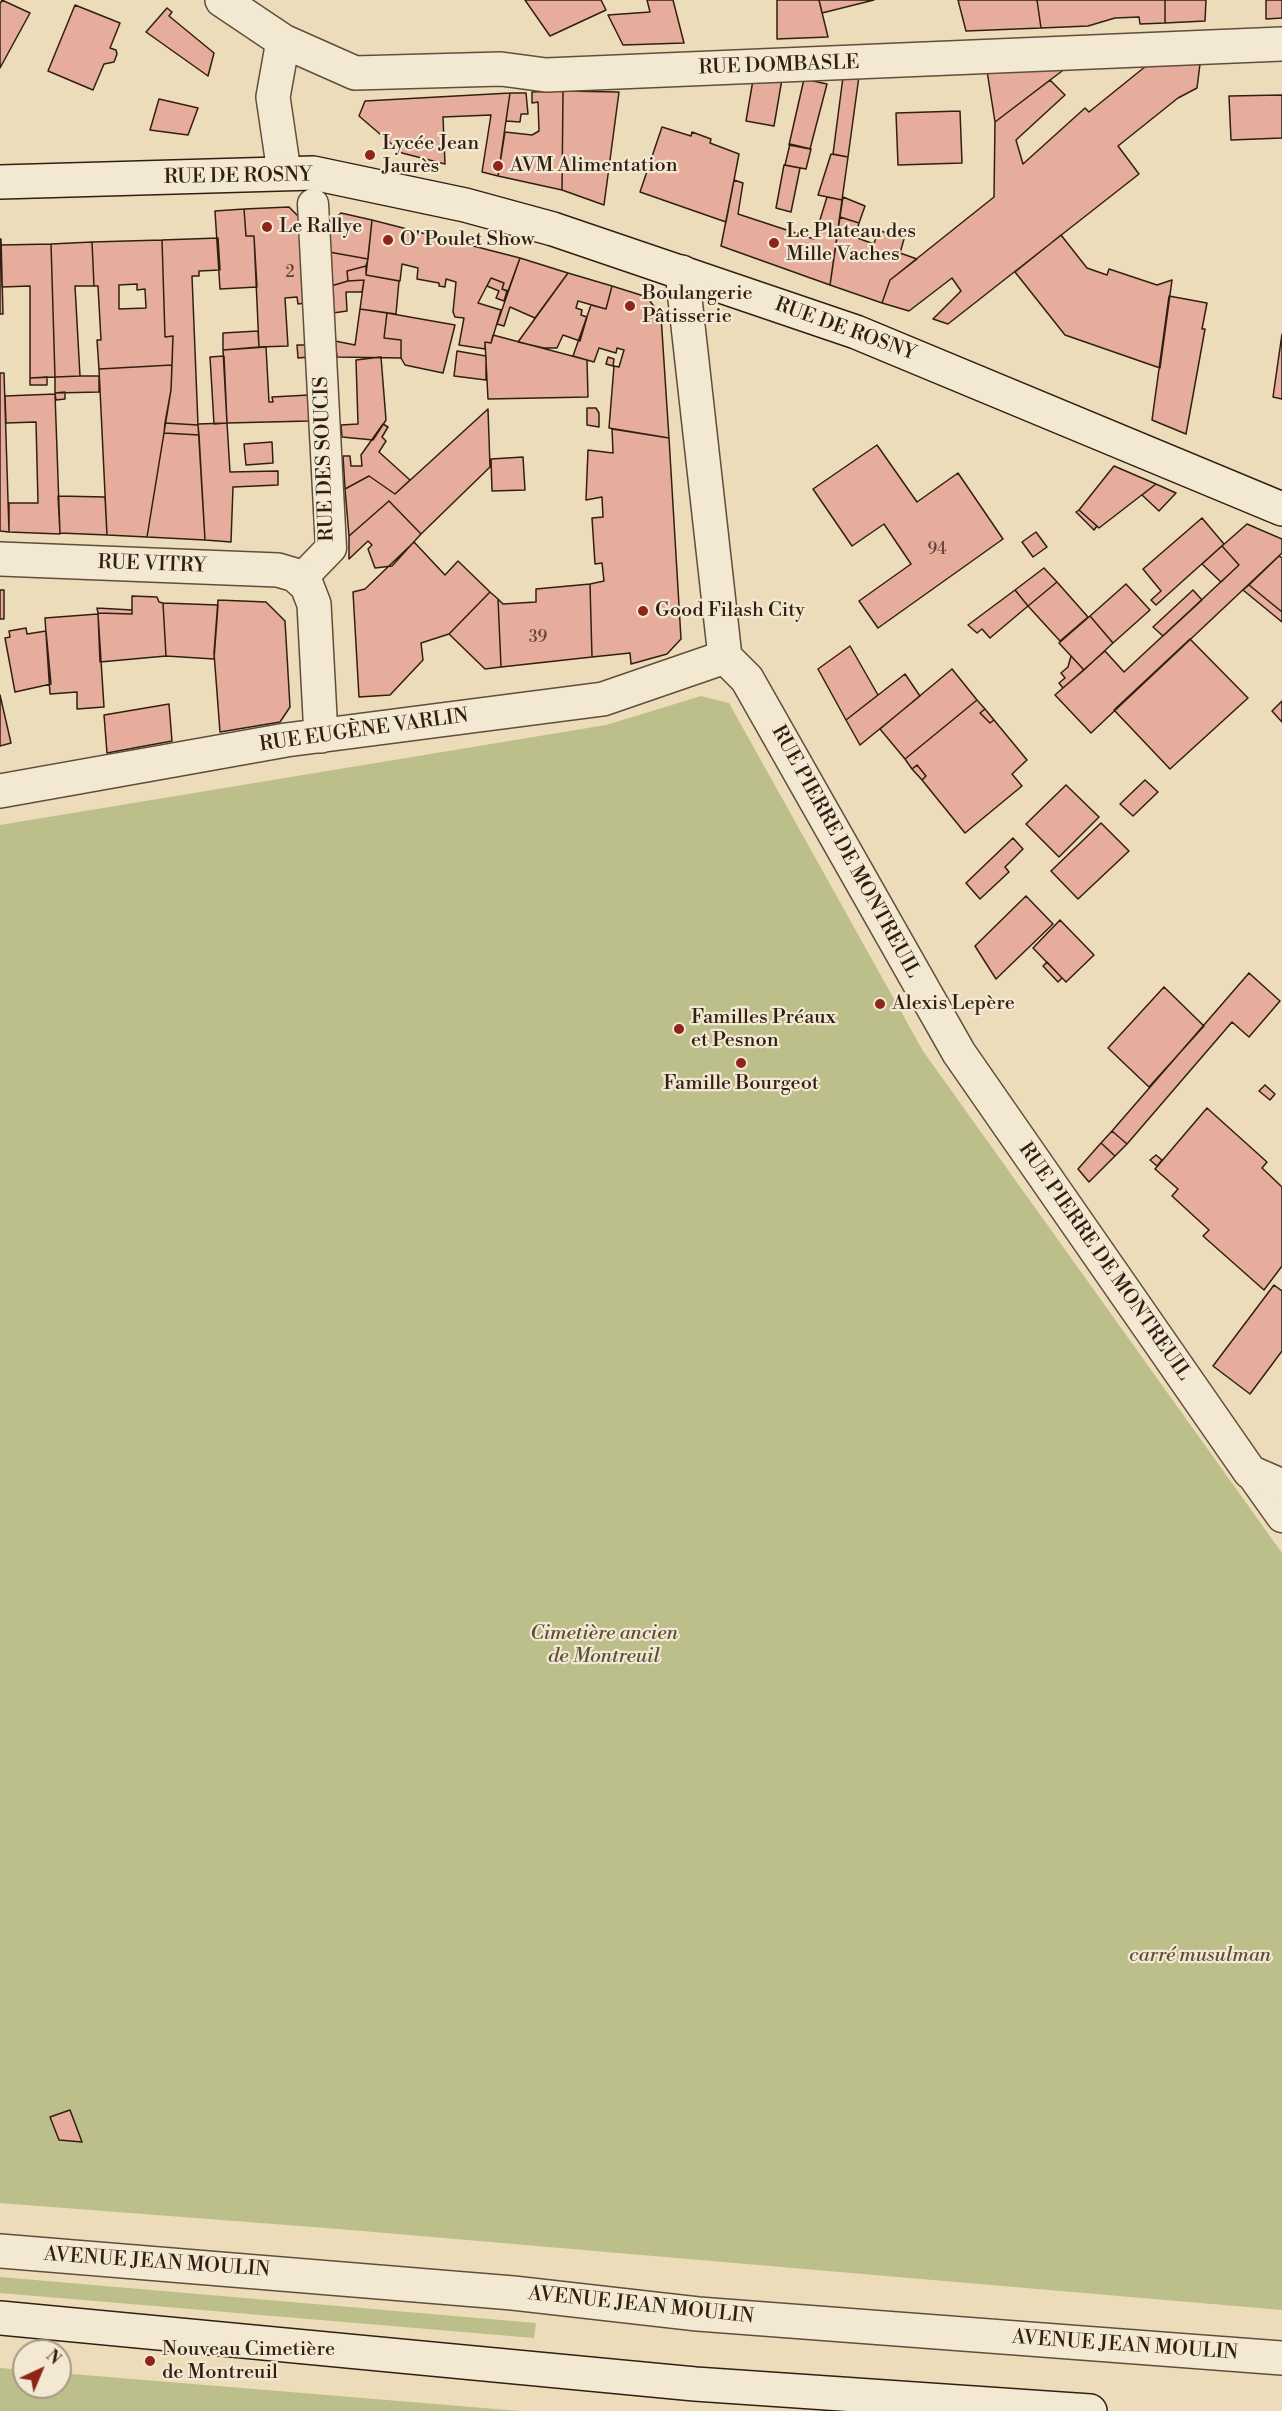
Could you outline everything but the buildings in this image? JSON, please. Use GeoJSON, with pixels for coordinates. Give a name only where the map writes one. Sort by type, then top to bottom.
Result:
{"type":"FeatureCollection","features":[{"type":"Feature","properties":{"kind":"street","name":"RUE DOMBASLE"},"geometry":{"type":"LineString","coordinates":[[222,0],[283,41],[355,73],[501,69],[546,75],[1282,44]]}},
{"type":"Feature","properties":{"kind":"street"},"geometry":{"type":"LineString","coordinates":[[283,41],[273,97],[284,172]]}},
{"type":"Feature","properties":{"kind":"street","name":"RUE DE ROSNY"},"geometry":{"type":"LineString","coordinates":[[0,182],[199,178],[284,172],[313,173],[465,205],[554,229],[856,332],[1282,509]]}},
{"type":"Feature","properties":{"kind":"street","name":"RUE DES SOUCIS"},"geometry":{"type":"LineString","coordinates":[[301,579],[332,548],[313,204]]}},
{"type":"Feature","properties":{"kind":"street"},"geometry":{"type":"LineString","coordinates":[[682,272],[725,657]]}},
{"type":"Feature","properties":{"kind":"street","name":"RUE VITRY"},"geometry":{"type":"LineString","coordinates":[[0,559],[278,570],[301,579]]}},
{"type":"Feature","properties":{"kind":"street"},"geometry":{"type":"LineString","coordinates":[[301,579],[307,586],[314,604],[321,736]]}},
{"type":"Feature","properties":{"kind":"street","name":"RUE EUGÈNE VARLIN"},"geometry":{"type":"LineString","coordinates":[[0,791],[321,736],[603,699],[725,657]]}},
{"type":"Feature","properties":{"kind":"street","name":"RUE PIERRE DE MONTREUIL"},"geometry":{"type":"LineString","coordinates":[[725,657],[747,679],[959,1053],[1282,1517]]}},
{"type":"Feature","properties":{"kind":"street"},"geometry":{"type":"LineString","coordinates":[[1250,1472],[1282,1486]]}},
{"type":"Feature","properties":{"kind":"street","name":"AVENUE JEAN MOULIN"},"geometry":{"type":"LineString","coordinates":[[0,2251],[502,2292],[698,2314],[1282,2358]]}},
{"type":"Feature","properties":{"kind":"street"},"geometry":{"type":"LineString","coordinates":[[0,2318],[695,2384],[1090,2411]]}},
{"type":"Feature","properties":{"kind":"green space","name":"Cimetière ancien de Montreuil"},"geometry":{"type":"Polygon","coordinates":[[[701,696],[729,703],[923,1051],[1282,1553],[1282,2310],[339,2229],[0,2203],[0,825],[606,725],[701,696]]]}},
{"type":"Feature","properties":{"kind":"green space"},"geometry":{"type":"Polygon","coordinates":[[[0,2277],[536,2323],[534,2338],[0,2293],[0,2277]]]}},
{"type":"Feature","properties":{"kind":"green space","name":"Nouveau Cimetière de Montreuil"},"geometry":{"type":"Polygon","coordinates":[[[0,2368],[12,2369],[12,2399],[72,2399],[72,2374],[520,2411],[0,2411],[0,2368]]]}},
{"type":"Feature","properties":{"kind":"place","name":"Lycée Jean Jaurès"},"geometry":{"type":"Point","coordinates":[370,155]}},
{"type":"Feature","properties":{"kind":"place","name":"AVM Alimentation"},"geometry":{"type":"Point","coordinates":[498,166]}},
{"type":"Feature","properties":{"kind":"place","name":"Le Rallye"},"geometry":{"type":"Point","coordinates":[267,227]}},
{"type":"Feature","properties":{"kind":"place","name":"O' Poulet Show"},"geometry":{"type":"Point","coordinates":[388,240]}},
{"type":"Feature","properties":{"kind":"place","name":"Le Plateau des Mille Vaches"},"geometry":{"type":"Point","coordinates":[774,243]}},
{"type":"Feature","properties":{"kind":"place","name":"Boulangerie Pâtisserie"},"geometry":{"type":"Point","coordinates":[630,306]}},
{"type":"Feature","properties":{"kind":"place","name":"Good Filash City"},"geometry":{"type":"Point","coordinates":[643,611]}},
{"type":"Feature","properties":{"kind":"place","name":"Alexis Lepère"},"geometry":{"type":"Point","coordinates":[880,1004]}},
{"type":"Feature","properties":{"kind":"place","name":"Familles Préaux et Pesnon"},"geometry":{"type":"Point","coordinates":[679,1029]}},
{"type":"Feature","properties":{"kind":"place","name":"Famille Bourgeot"},"geometry":{"type":"Point","coordinates":[741,1063]}},
{"type":"Feature","properties":{"kind":"place","name":"Nouveau Cimetière de Montreuil"},"geometry":{"type":"Point","coordinates":[150,2361]}},
{"type":"Feature","properties":{"kind":"park label","name":"carré musulman"},"geometry":{"type":"Point","coordinates":[1200,1956]}}]}
